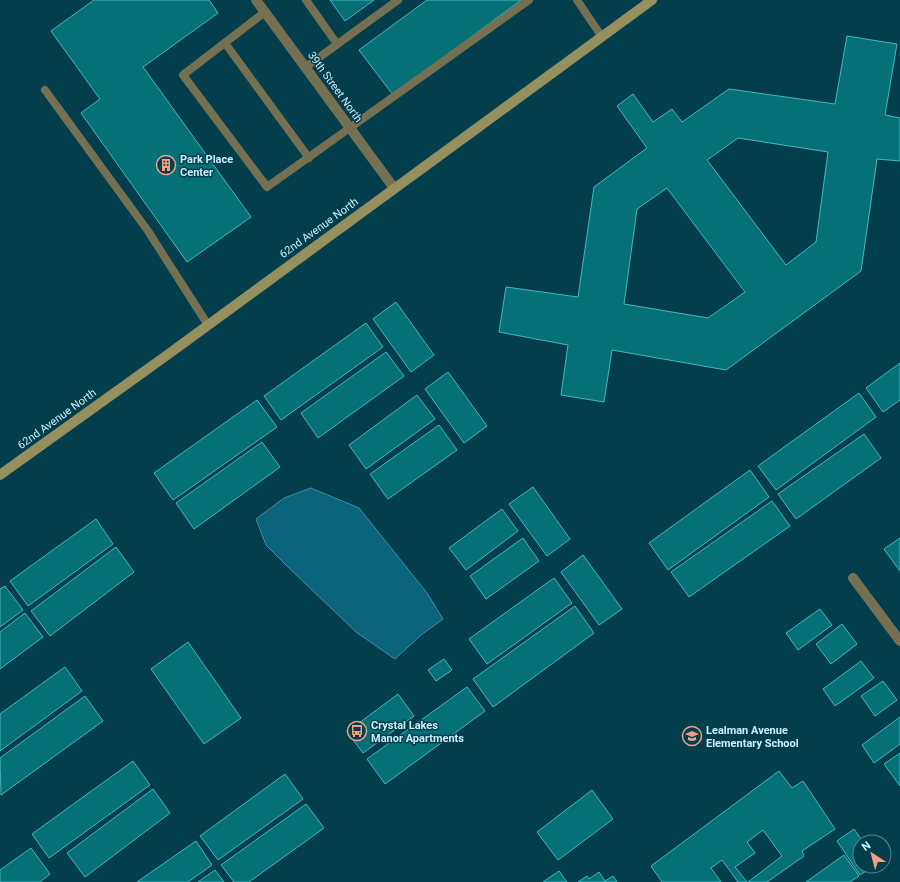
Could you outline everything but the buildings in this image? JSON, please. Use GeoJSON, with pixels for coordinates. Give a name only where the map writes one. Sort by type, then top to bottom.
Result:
{"type":"FeatureCollection","features":[{"type":"Feature","properties":{"kind":"street","name":"39th Street North"},"geometry":{"type":"LineString","coordinates":[[256,0],[394,188]]}},
{"type":"Feature","properties":{"kind":"street","name":"62nd Avenue North"},"geometry":{"type":"LineString","coordinates":[[0,475],[208,325],[652,0]]}},
{"type":"Feature","properties":{"kind":"street"},"geometry":{"type":"LineString","coordinates":[[854,578],[900,641]]}},
{"type":"Feature","properties":{"kind":"lane"},"geometry":{"type":"LineString","coordinates":[[306,0],[337,44]]}},
{"type":"Feature","properties":{"kind":"lane"},"geometry":{"type":"LineString","coordinates":[[306,67],[398,0]]}},
{"type":"Feature","properties":{"kind":"lane"},"geometry":{"type":"LineString","coordinates":[[265,12],[183,75],[267,187],[529,0]]}},
{"type":"Feature","properties":{"kind":"lane"},"geometry":{"type":"LineString","coordinates":[[576,0],[602,37]]}},
{"type":"Feature","properties":{"kind":"lane"},"geometry":{"type":"LineString","coordinates":[[225,43],[309,158]]}},
{"type":"Feature","properties":{"kind":"lane"},"geometry":{"type":"LineString","coordinates":[[45,90],[148,231],[208,325]]}},
{"type":"Feature","properties":{"kind":"water"},"geometry":{"type":"Polygon","coordinates":[[[311,488],[359,508],[427,593],[443,619],[421,635],[395,659],[356,632],[266,545],[256,519],[284,498],[311,488]]]}},
{"type":"Feature","properties":{"kind":"place","name":"Park Place Center"},"geometry":{"type":"Point","coordinates":[166,165]}},
{"type":"Feature","properties":{"kind":"place","name":"Crystal Lakes Manor Apartments"},"geometry":{"type":"Point","coordinates":[357,731]}},
{"type":"Feature","properties":{"kind":"place","name":"Lealman Avenue Elementary School"},"geometry":{"type":"Point","coordinates":[692,736]}}]}
